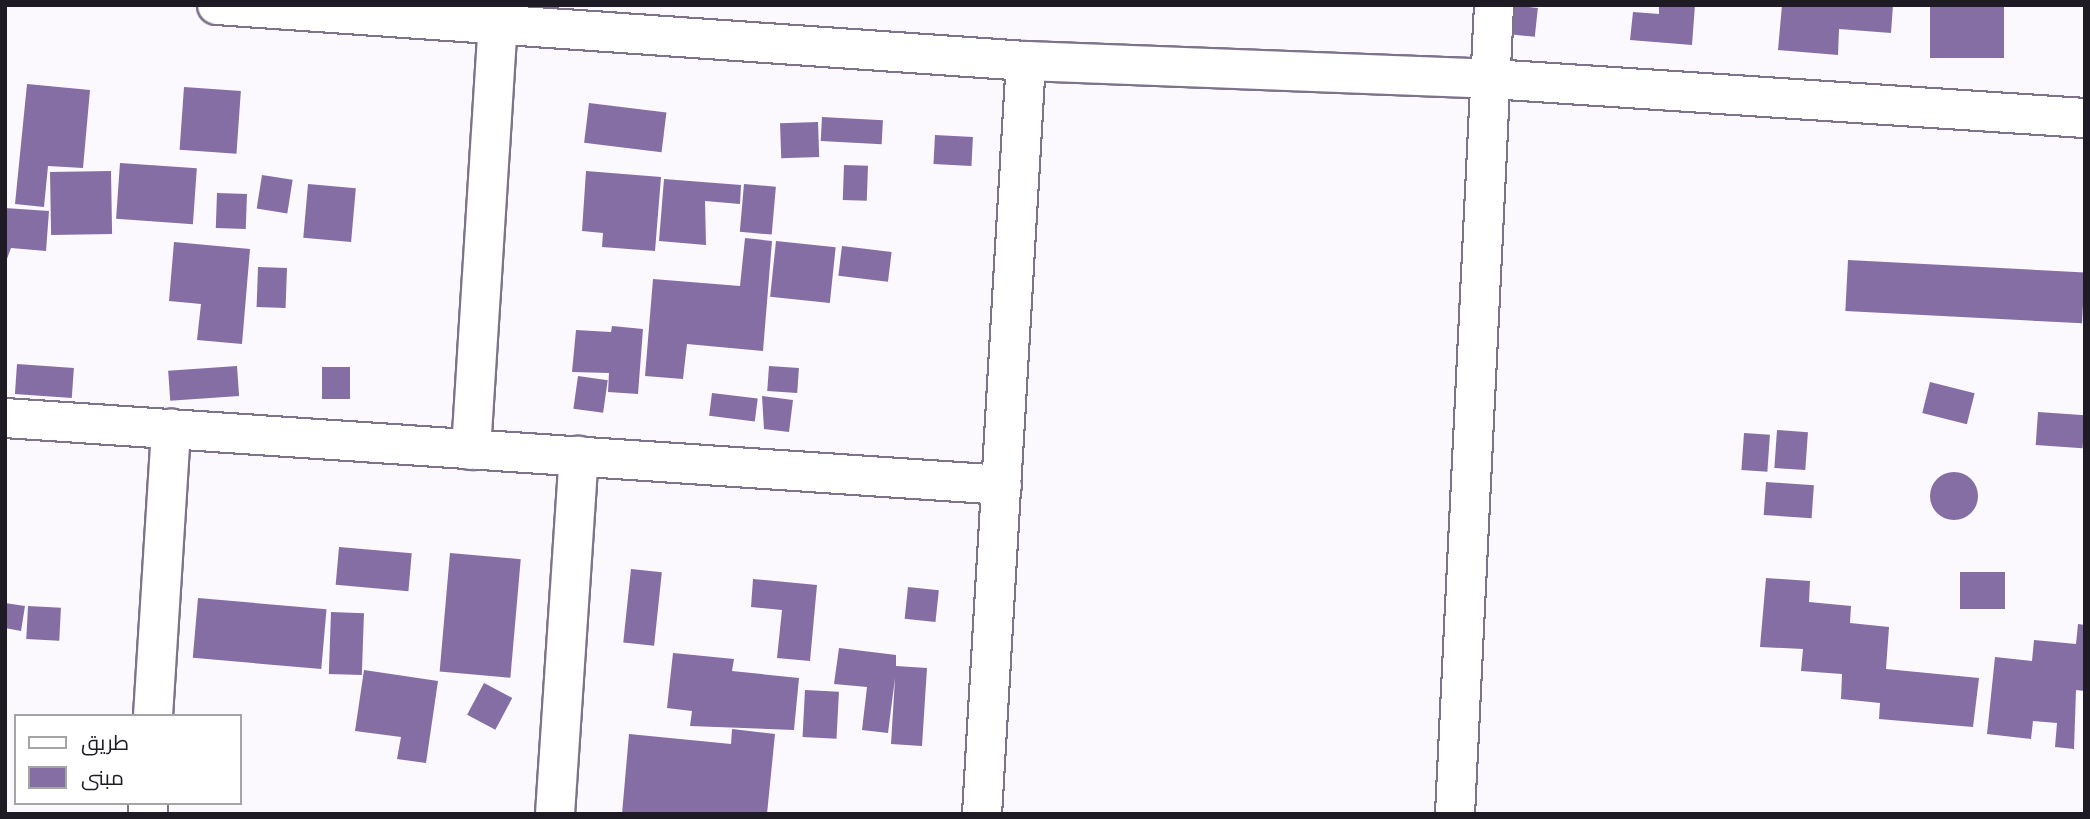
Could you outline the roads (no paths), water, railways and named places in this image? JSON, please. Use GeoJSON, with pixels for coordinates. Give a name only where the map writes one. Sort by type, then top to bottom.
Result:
{"type":"FeatureCollection","features":[{"type":"Feature","properties":{"kind":"street"},"geometry":{"type":"LineString","coordinates":[[217,5],[498,16],[1026,61],[1490,79],[2085,118]]}},
{"type":"Feature","properties":{"kind":"street"},"geometry":{"type":"LineString","coordinates":[[1455,814],[1494,5]]}},
{"type":"Feature","properties":{"kind":"street"},"geometry":{"type":"LineString","coordinates":[[471,450],[498,16]]}},
{"type":"Feature","properties":{"kind":"street"},"geometry":{"type":"LineString","coordinates":[[982,814],[1026,61]]}},
{"type":"Feature","properties":{"kind":"street"},"geometry":{"type":"LineString","coordinates":[[5,418],[1002,485]]}},
{"type":"Feature","properties":{"kind":"street"},"geometry":{"type":"LineString","coordinates":[[153,714],[171,429]]}},
{"type":"Feature","properties":{"kind":"street"},"geometry":{"type":"LineString","coordinates":[[555,814],[579,456]]}}]}
